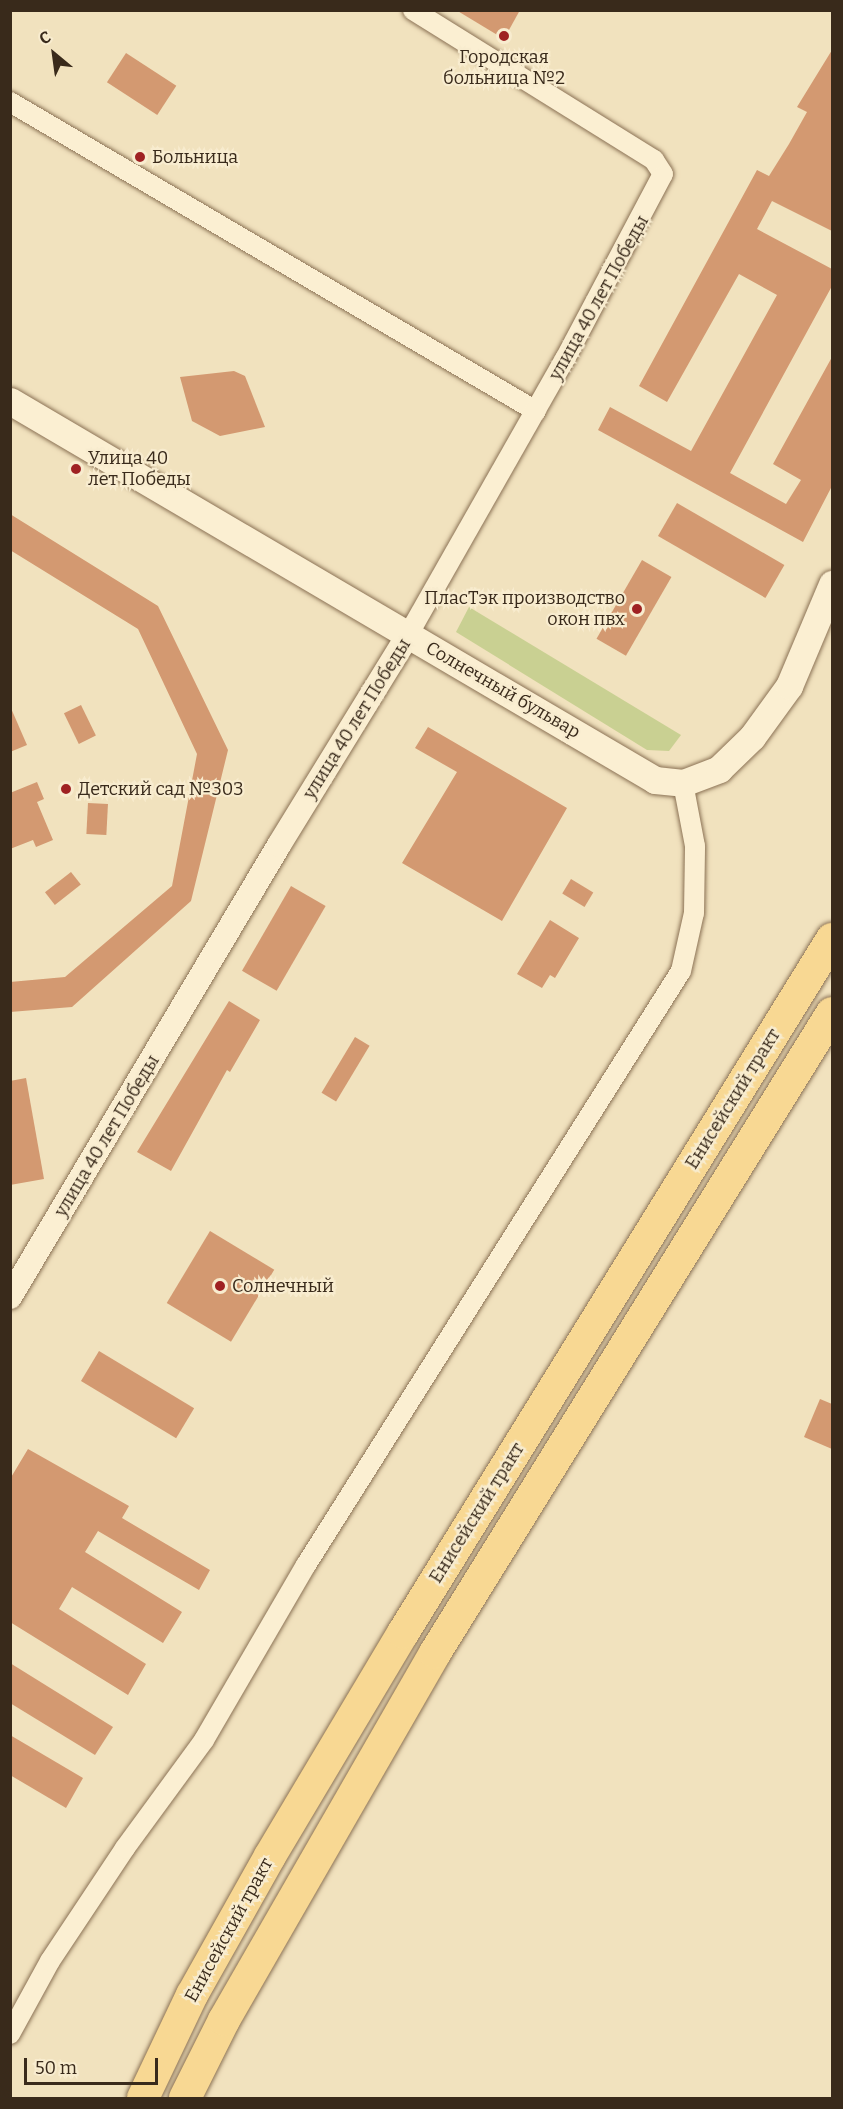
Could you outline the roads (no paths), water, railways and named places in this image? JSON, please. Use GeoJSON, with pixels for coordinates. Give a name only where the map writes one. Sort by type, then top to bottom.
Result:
{"type":"FeatureCollection","features":[{"type":"Feature","properties":{"kind":"main road","name":"Солнечный бульвар"},"geometry":{"type":"LineString","coordinates":[[10,401],[655,780],[683,783],[719,769],[752,737],[789,686],[832,584]]}},
{"type":"Feature","properties":{"kind":"main road","name":"Енисейский тракт"},"geometry":{"type":"LineString","coordinates":[[143,2098],[192,1995],[282,1836],[409,1623],[832,939]]}},
{"type":"Feature","properties":{"kind":"main road"},"geometry":{"type":"LineString","coordinates":[[185,2098],[224,2020],[435,1653],[832,1013]]}},
{"type":"Feature","properties":{"kind":"street","name":"улица 40 лет Победы"},"geometry":{"type":"LineString","coordinates":[[10,1297],[408,635],[536,411],[663,174],[654,160],[413,10]]}},
{"type":"Feature","properties":{"kind":"street"},"geometry":{"type":"LineString","coordinates":[[10,102],[536,411]]}},
{"type":"Feature","properties":{"kind":"street"},"geometry":{"type":"LineString","coordinates":[[10,2034],[50,1960],[125,1848],[204,1740],[306,1565],[681,971],[694,913],[695,846],[683,783]]}},
{"type":"Feature","properties":{"kind":"place","name":"Городская больница №2"},"geometry":{"type":"Point","coordinates":[504,36]}},
{"type":"Feature","properties":{"kind":"place","name":"Больница"},"geometry":{"type":"Point","coordinates":[140,157]}},
{"type":"Feature","properties":{"kind":"place","name":"Улица 40 лет Победы"},"geometry":{"type":"Point","coordinates":[76,469]}},
{"type":"Feature","properties":{"kind":"place","name":"ПласТэк производство окон пвх"},"geometry":{"type":"Point","coordinates":[637,609]}},
{"type":"Feature","properties":{"kind":"place","name":"Детский сад №303"},"geometry":{"type":"Point","coordinates":[66,789]}},
{"type":"Feature","properties":{"kind":"place","name":"Солнечный"},"geometry":{"type":"Point","coordinates":[220,1286]}}]}
